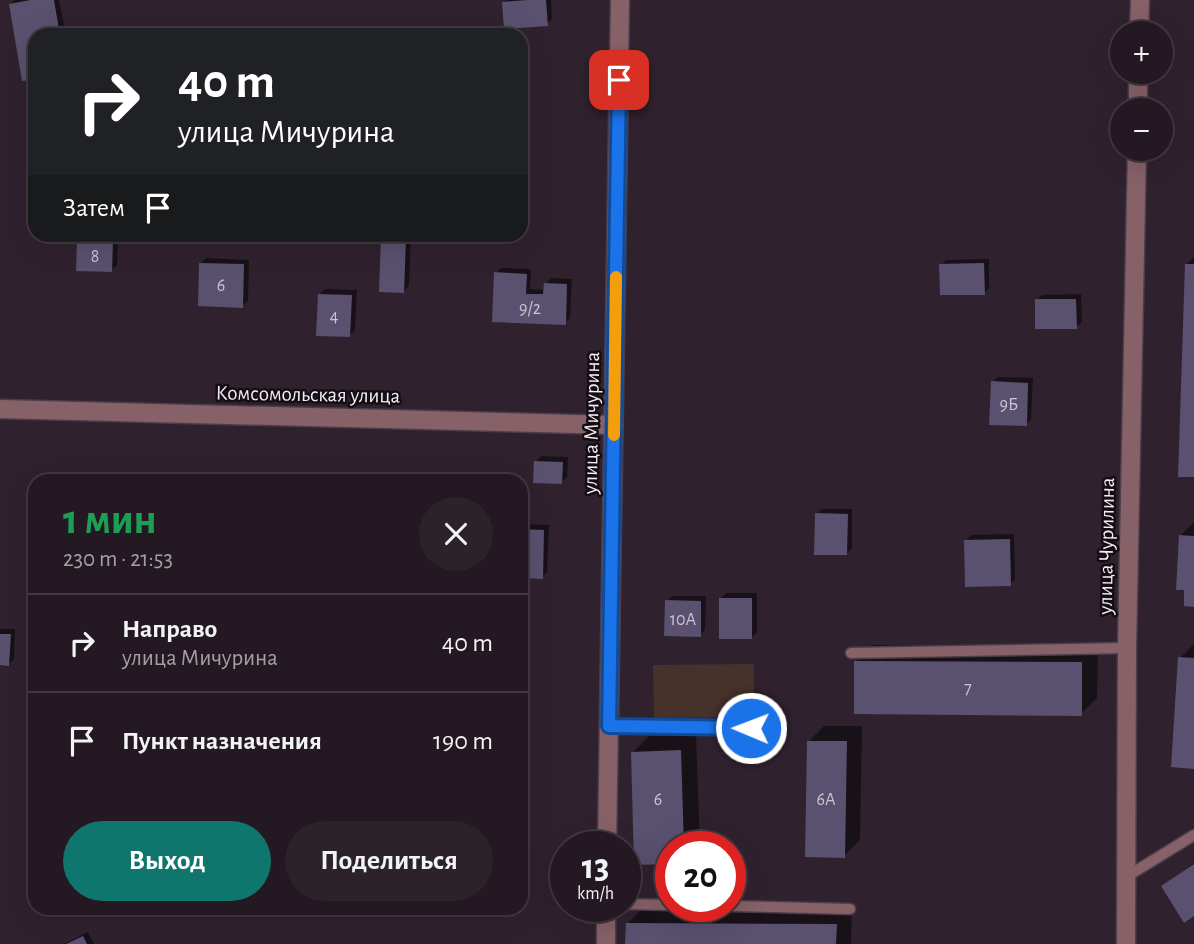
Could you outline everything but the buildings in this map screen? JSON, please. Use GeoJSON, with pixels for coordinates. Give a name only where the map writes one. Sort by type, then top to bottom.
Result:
{"type":"FeatureCollection","features":[{"type":"Feature","properties":{"kind":"street","name":"улица Мичурина"},"geometry":{"type":"LineString","coordinates":[[607,831],[620,0]]}},
{"type":"Feature","properties":{"kind":"street"},"geometry":{"type":"LineString","coordinates":[[1139,21],[1140,0]]}},
{"type":"Feature","properties":{"kind":"street","name":"улица Чурилина"},"geometry":{"type":"LineString","coordinates":[[1126,944],[1127,648],[1137,161]]}},
{"type":"Feature","properties":{"kind":"street","name":"Комсомольская улица"},"geometry":{"type":"LineString","coordinates":[[0,409],[614,425]]}},
{"type":"Feature","properties":{"kind":"street"},"geometry":{"type":"LineString","coordinates":[[606,922],[606,944]]}},
{"type":"Feature","properties":{"kind":"lane"},"geometry":{"type":"LineString","coordinates":[[851,653],[1127,648]]}},
{"type":"Feature","properties":{"kind":"lane"},"geometry":{"type":"LineString","coordinates":[[609,726],[751,728]]}},
{"type":"Feature","properties":{"kind":"lane"},"geometry":{"type":"LineString","coordinates":[[1126,877],[1194,835]]}},
{"type":"Feature","properties":{"kind":"lane"},"geometry":{"type":"LineString","coordinates":[[746,906],[850,909]]}},
{"type":"Feature","properties":{"kind":"shaded area"},"geometry":{"type":"Polygon","coordinates":[[[754,664],[754,717],[654,718],[653,665],[754,664]]]}},
{"type":"Feature","properties":{"kind":"slow traffic"},"geometry":{"type":"LineString","coordinates":[[614,435],[616,277]]}},
{"type":"Feature","properties":{"kind":"route"},"geometry":{"type":"LineString","coordinates":[[619,80],[609,726],[751,728]]}}]}
